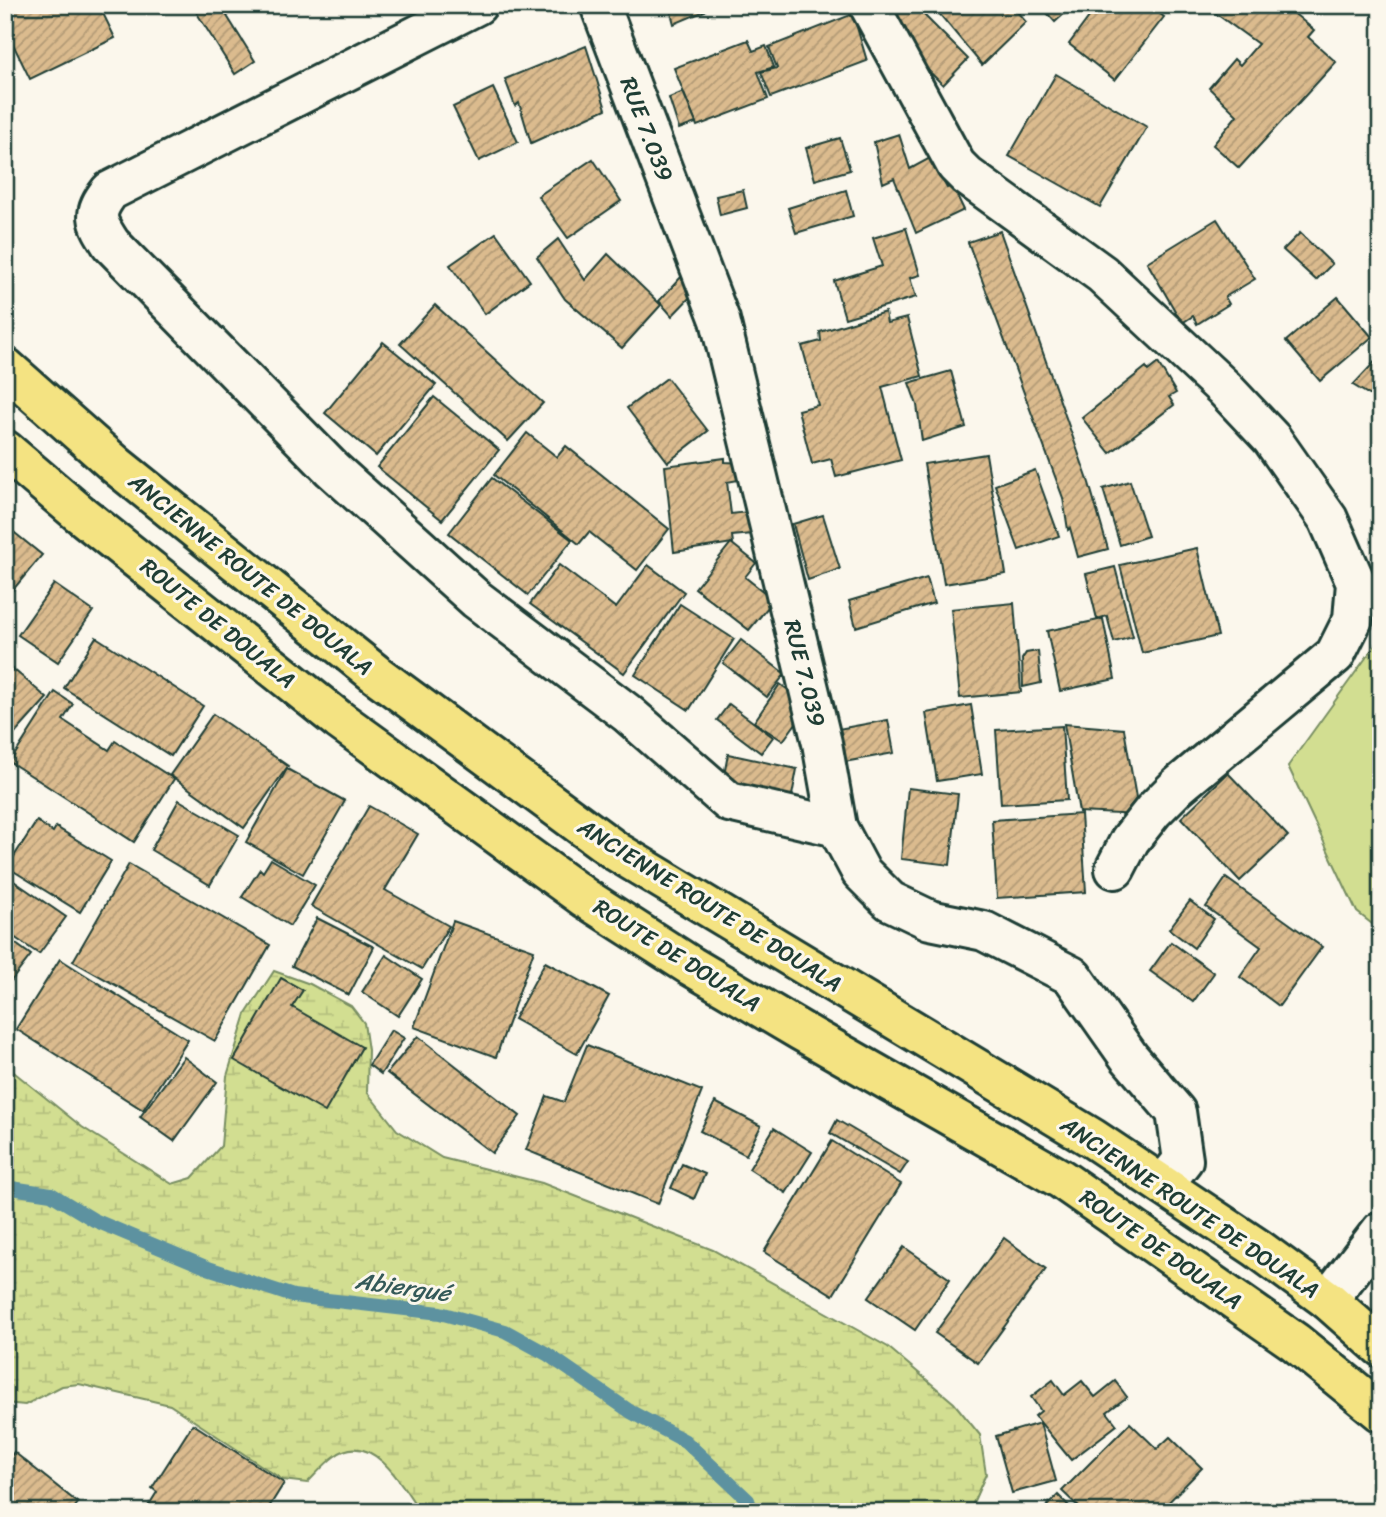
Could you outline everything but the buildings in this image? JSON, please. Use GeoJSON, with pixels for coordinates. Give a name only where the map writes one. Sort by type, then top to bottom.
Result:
{"type":"FeatureCollection","features":[{"type":"Feature","properties":{"kind":"main road","name":"ANCIENNE ROUTE DE DOUALA"},"geometry":{"type":"LineString","coordinates":[[5,367],[117,466],[377,675],[617,852],[1092,1138],[1257,1248],[1328,1300],[1381,1347]]}},
{"type":"Feature","properties":{"kind":"main road","name":"ROUTE DE DOUALA"},"geometry":{"type":"LineString","coordinates":[[5,450],[79,513],[338,720],[585,898],[790,1025],[1061,1179],[1295,1342],[1381,1412]]}},
{"type":"Feature","properties":{"kind":"street"},"geometry":{"type":"LineString","coordinates":[[477,5],[110,191],[98,207],[99,225],[111,244],[332,469],[475,599],[627,713],[729,802],[837,827]]}},
{"type":"Feature","properties":{"kind":"street","name":"RUE 7.039"},"geometry":{"type":"LineString","coordinates":[[600,5],[720,320],[822,743],[837,827],[861,872],[890,901],[930,920],[984,932],[1072,976],[1129,1058],[1176,1112],[1183,1160],[1163,1185]]}},
{"type":"Feature","properties":{"kind":"street"},"geometry":{"type":"LineString","coordinates":[[869,5],[956,165],[967,176],[1102,274],[1239,404],[1272,439],[1328,519],[1356,583],[1353,619],[1335,655],[1178,786],[1130,840],[1115,869]]}},
{"type":"Feature","properties":{"kind":"street"},"geometry":{"type":"LineString","coordinates":[[1328,1300],[1381,1231]]}},
{"type":"Feature","properties":{"kind":"green space"},"geometry":{"type":"Polygon","coordinates":[[[1381,637],[1381,931],[1357,912],[1288,766],[1381,637]]]}},
{"type":"Feature","properties":{"kind":"green space"},"geometry":{"type":"Polygon","coordinates":[[[274,971],[310,984],[351,1006],[364,1023],[368,1050],[367,1092],[397,1130],[442,1158],[542,1183],[713,1250],[888,1347],[954,1403],[980,1435],[986,1474],[969,1512],[420,1512],[385,1464],[361,1449],[348,1449],[335,1456],[307,1483],[283,1480],[170,1405],[79,1384],[62,1386],[25,1405],[5,1403],[5,1065],[82,1127],[172,1184],[192,1178],[221,1146],[227,1076],[246,1014],[274,971]]]}},
{"type":"Feature","properties":{"kind":"waterway","name":"Abiergué"},"geometry":{"type":"LineString","coordinates":[[5,1187],[51,1194],[94,1220],[208,1268],[293,1296],[440,1313],[505,1331],[547,1354],[631,1412],[685,1441],[748,1500],[752,1512]]}}]}
